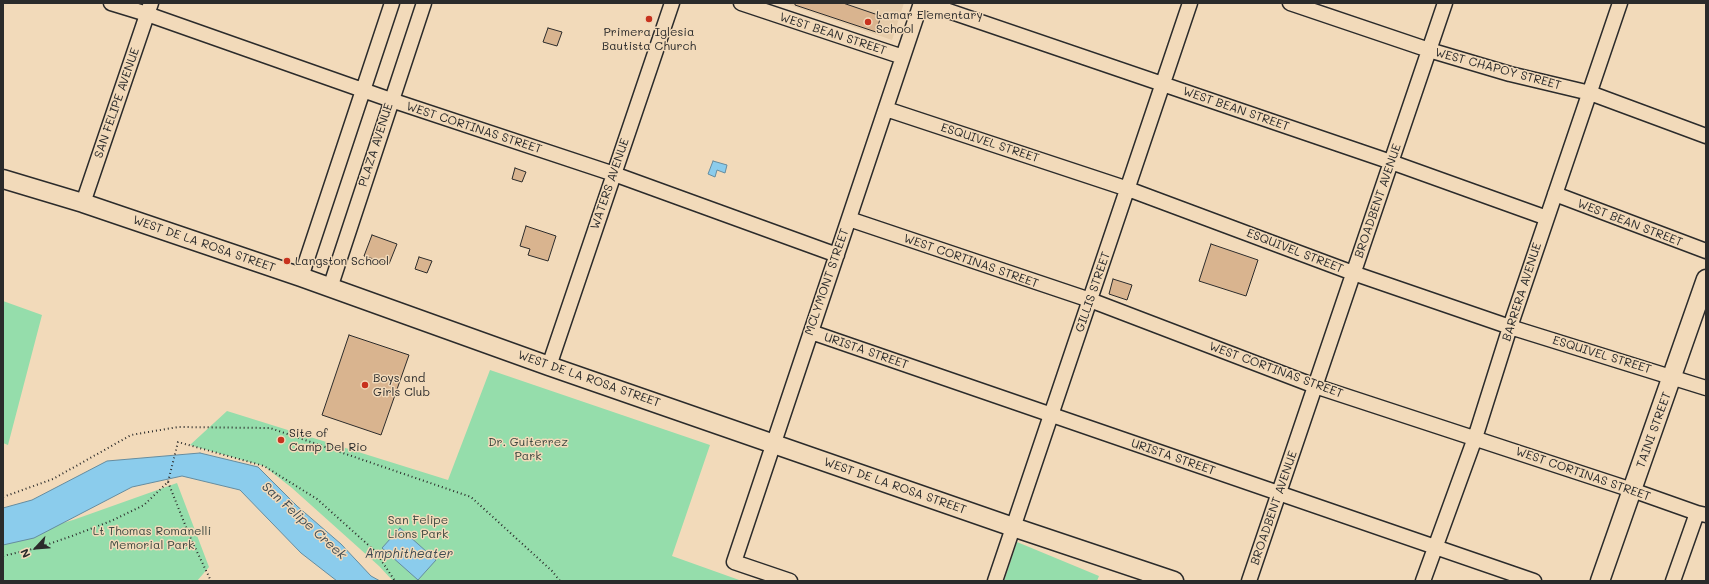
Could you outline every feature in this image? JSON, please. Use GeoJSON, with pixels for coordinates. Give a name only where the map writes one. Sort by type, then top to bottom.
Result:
{"type":"FeatureCollection","features":[{"type":"Feature","properties":{"kind":"street","name":"WEST CORTINAS STREET"},"geometry":{"type":"LineString","coordinates":[[111,3],[149,8],[362,90],[614,174],[837,255]]}},
{"type":"Feature","properties":{"kind":"street"},"geometry":{"type":"LineString","coordinates":[[301,277],[392,3]]}},
{"type":"Feature","properties":{"kind":"street","name":"PLAZA AVENUE"},"geometry":{"type":"LineString","coordinates":[[330,288],[424,3]]}},
{"type":"Feature","properties":{"kind":"street","name":"WATERS AVENUE"},"geometry":{"type":"LineString","coordinates":[[549,366],[672,3]]}},
{"type":"Feature","properties":{"kind":"street","name":"WEST BEAN STREET"},"geometry":{"type":"LineString","coordinates":[[741,3],[903,57]]}},
{"type":"Feature","properties":{"kind":"street","name":"MCLYMONT STREET"},"geometry":{"type":"LineString","coordinates":[[790,581],[734,562],[921,3]]}},
{"type":"Feature","properties":{"kind":"street","name":"WEST BEAN STREET"},"geometry":{"type":"LineString","coordinates":[[925,3],[1391,162],[1546,218]]}},
{"type":"Feature","properties":{"kind":"street","name":"GILLIS STREET"},"geometry":{"type":"LineString","coordinates":[[994,581],[1190,3]]}},
{"type":"Feature","properties":{"kind":"street","name":"WEST CHAPOY STREET"},"geometry":{"type":"LineString","coordinates":[[1290,3],[1429,50],[1510,74],[1590,93],[1706,136]]}},
{"type":"Feature","properties":{"kind":"street","name":"BROADBENT AVENUE"},"geometry":{"type":"LineString","coordinates":[[1249,581],[1445,3]]}},
{"type":"Feature","properties":{"kind":"street","name":"BARRERA AVENUE"},"geometry":{"type":"LineString","coordinates":[[1423,581],[1475,438],[1554,194],[1620,3]]}},
{"type":"Feature","properties":{"kind":"street","name":"SAN FELIPE AVENUE"},"geometry":{"type":"LineString","coordinates":[[84,203],[149,8]]}},
{"type":"Feature","properties":{"kind":"street","name":"ESQUIVEL STREET"},"geometry":{"type":"LineString","coordinates":[[886,109],[1128,189],[1353,273],[1510,327],[1706,388]]}},
{"type":"Feature","properties":{"kind":"street","name":"WEST DE LA ROSA STREET"},"geometry":{"type":"LineString","coordinates":[[3,179],[84,203],[301,277],[549,366],[774,443],[1013,528],[1174,581]]}},
{"type":"Feature","properties":{"kind":"street","name":"WEST BEAN STREET"},"geometry":{"type":"LineString","coordinates":[[1554,194],[1706,251]]}},
{"type":"Feature","properties":{"kind":"street","name":"WEST CORTINAS STREET"},"geometry":{"type":"LineString","coordinates":[[849,220],[1090,300],[1315,386],[1702,514]]}},
{"type":"Feature","properties":{"kind":"street","name":"TAINI STREET"},"geometry":{"type":"LineString","coordinates":[[1600,581],[1673,377],[1706,279]]}},
{"type":"Feature","properties":{"kind":"street","name":"URISTA STREET"},"geometry":{"type":"LineString","coordinates":[[811,332],[1534,581]]}},
{"type":"Feature","properties":{"kind":"street"},"geometry":{"type":"LineString","coordinates":[[1673,581],[1702,514]]}},
{"type":"Feature","properties":{"kind":"path"},"geometry":{"type":"LineString","coordinates":[[3,498],[53,479],[131,435],[178,427],[270,428],[471,497],[552,571],[560,581]]}},
{"type":"Feature","properties":{"kind":"path"},"geometry":{"type":"LineString","coordinates":[[3,556],[37,548],[72,536],[111,521],[144,505],[168,482],[178,442],[264,466],[317,500],[375,551],[395,581]]}},
{"type":"Feature","properties":{"kind":"path"},"geometry":{"type":"LineString","coordinates":[[168,482],[190,536],[211,581]]}},
{"type":"Feature","properties":{"kind":"shaded area","name":"Lamar Elementary School"},"geometry":{"type":"Polygon","coordinates":[[[784,3],[904,3],[892,40],[784,3]]]}},
{"type":"Feature","properties":{"kind":"green space"},"geometry":{"type":"Polygon","coordinates":[[[3,301],[42,315],[8,445],[3,443],[3,301]]]}},
{"type":"Feature","properties":{"kind":"green space"},"geometry":{"type":"Polygon","coordinates":[[[490,370],[710,445],[672,556],[742,581],[393,581],[379,566],[292,488],[264,466],[190,445],[227,411],[448,480],[490,370]]]}},
{"type":"Feature","properties":{"kind":"green space","name":"Lt Thomas Romanelli Memorial Park"},"geometry":{"type":"Polygon","coordinates":[[[177,483],[209,567],[197,581],[3,581],[3,540],[73,520],[177,483]]]}},
{"type":"Feature","properties":{"kind":"green space"},"geometry":{"type":"Polygon","coordinates":[[[1017,542],[1099,576],[1097,581],[1004,581],[1017,542]]]}},
{"type":"Feature","properties":{"kind":"water"},"geometry":{"type":"Polygon","coordinates":[[[713,161],[727,165],[725,173],[717,170],[715,177],[708,174],[713,161]]]}},
{"type":"Feature","properties":{"kind":"water","name":"San Felipe Creek"},"geometry":{"type":"Polygon","coordinates":[[[200,453],[258,467],[297,506],[341,544],[371,576],[380,581],[337,581],[301,553],[240,490],[182,476],[132,487],[34,538],[3,545],[3,508],[32,500],[107,461],[200,453]]]}},
{"type":"Feature","properties":{"kind":"water","name":"Amphitheater"},"geometry":{"type":"Polygon","coordinates":[[[400,528],[436,560],[418,580],[382,548],[400,528]]]}},
{"type":"Feature","properties":{"kind":"building"},"geometry":{"type":"Polygon","coordinates":[[[795,3],[843,3],[881,16],[876,32],[795,5],[795,3]]]}},
{"type":"Feature","properties":{"kind":"building"},"geometry":{"type":"Polygon","coordinates":[[[548,28],[562,32],[557,46],[543,42],[548,28]]]}},
{"type":"Feature","properties":{"kind":"building"},"geometry":{"type":"Polygon","coordinates":[[[515,168],[526,172],[522,182],[512,179],[515,168]]]}},
{"type":"Feature","properties":{"kind":"building"},"geometry":{"type":"Polygon","coordinates":[[[526,226],[556,236],[548,261],[528,255],[530,249],[520,246],[526,226]]]}},
{"type":"Feature","properties":{"kind":"building"},"geometry":{"type":"Polygon","coordinates":[[[372,235],[397,244],[389,264],[364,256],[372,235]]]}},
{"type":"Feature","properties":{"kind":"building"},"geometry":{"type":"Polygon","coordinates":[[[1211,244],[1258,260],[1246,296],[1199,281],[1211,244]]]}},
{"type":"Feature","properties":{"kind":"building"},"geometry":{"type":"Polygon","coordinates":[[[419,257],[432,261],[427,273],[415,269],[419,257]]]}},
{"type":"Feature","properties":{"kind":"building"},"geometry":{"type":"Polygon","coordinates":[[[1113,279],[1132,285],[1127,300],[1109,294],[1113,279]]]}},
{"type":"Feature","properties":{"kind":"building","name":"Boys and Girls Club"},"geometry":{"type":"Polygon","coordinates":[[[349,335],[409,355],[381,435],[322,415],[349,335]]]}},
{"type":"Feature","properties":{"kind":"place","name":"Primera Iglesia Bautista Church"},"geometry":{"type":"Point","coordinates":[649,19]}},
{"type":"Feature","properties":{"kind":"place","name":"Lamar Elementary School"},"geometry":{"type":"Point","coordinates":[868,22]}},
{"type":"Feature","properties":{"kind":"place","name":"Langston School"},"geometry":{"type":"Point","coordinates":[287,261]}},
{"type":"Feature","properties":{"kind":"place","name":"Boys and Girls Club"},"geometry":{"type":"Point","coordinates":[365,385]}},
{"type":"Feature","properties":{"kind":"place","name":"Site of Camp Del Rio"},"geometry":{"type":"Point","coordinates":[281,440]}},
{"type":"Feature","properties":{"kind":"park label","name":"Dr. Guiterrez Park"},"geometry":{"type":"Point","coordinates":[528,449]}},
{"type":"Feature","properties":{"kind":"park label","name":"San Felipe Lions Park"},"geometry":{"type":"Point","coordinates":[418,527]}}]}
